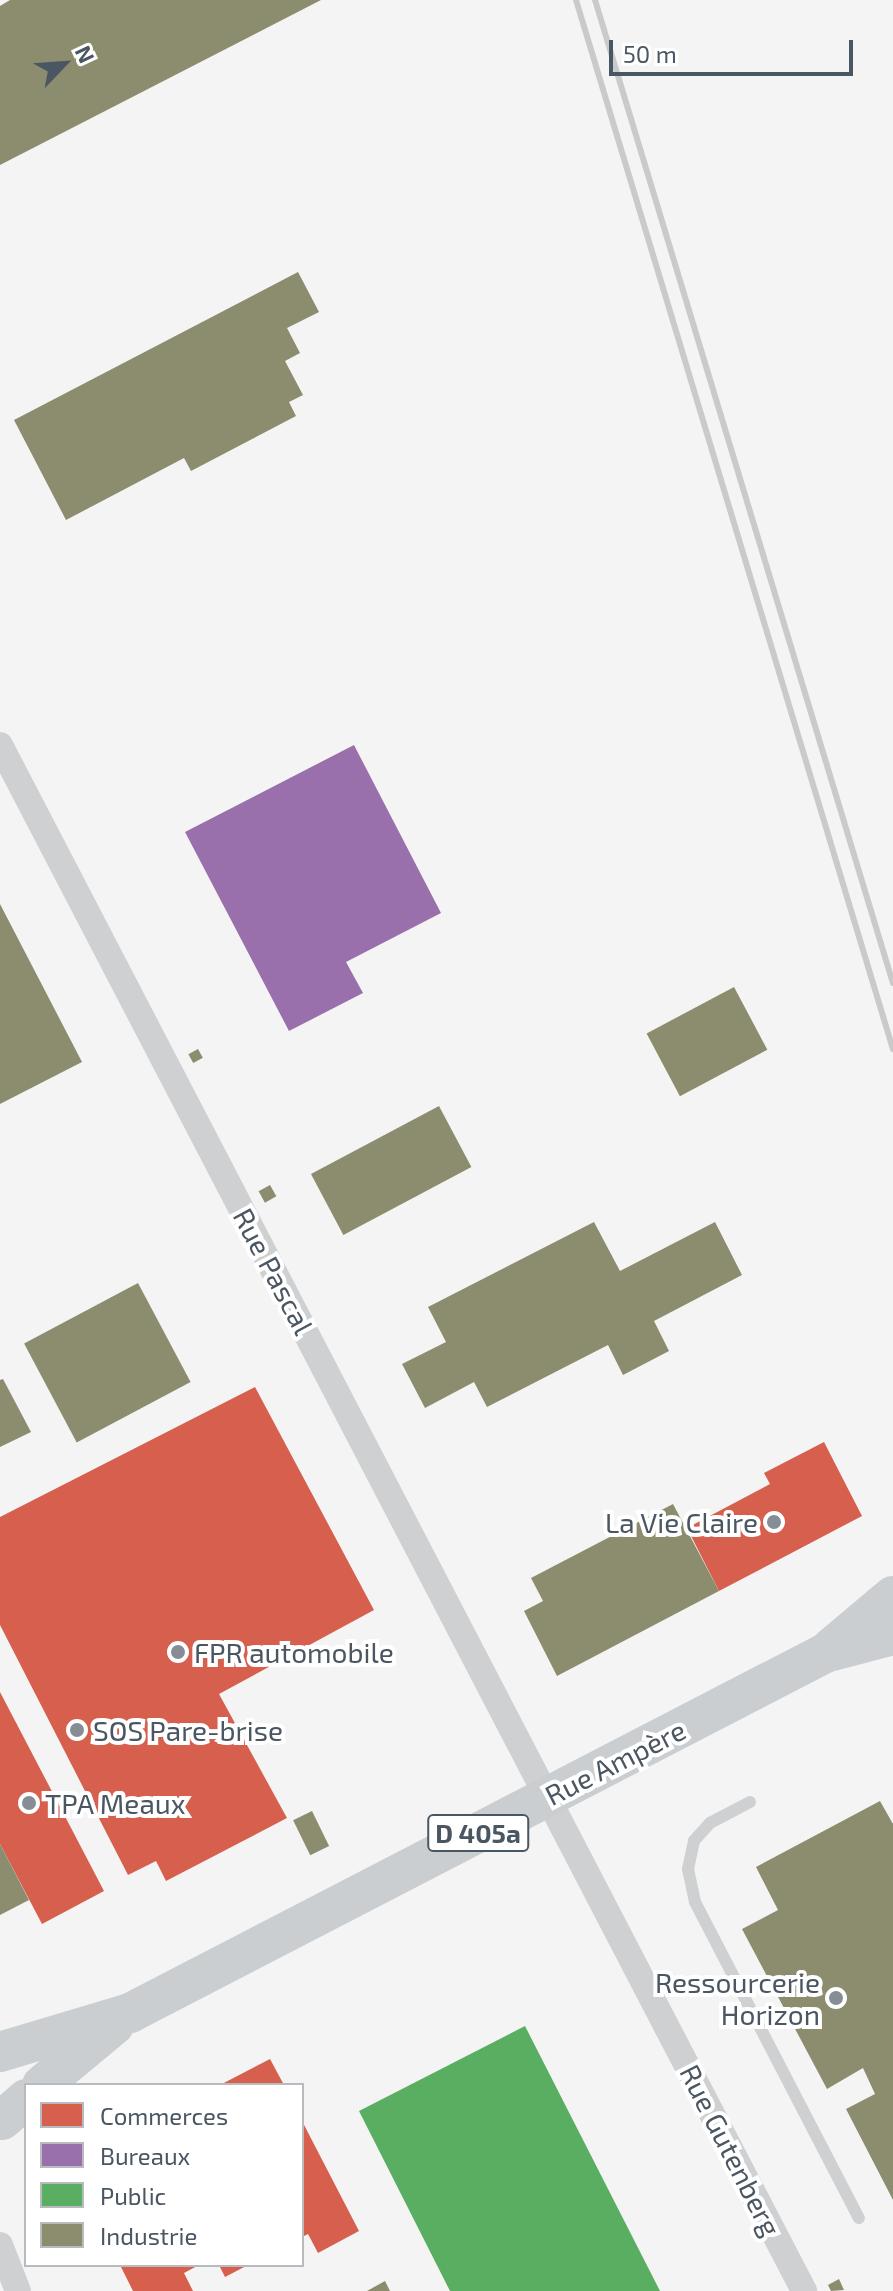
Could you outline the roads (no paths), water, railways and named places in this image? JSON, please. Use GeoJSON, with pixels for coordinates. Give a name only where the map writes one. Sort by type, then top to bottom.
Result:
{"type":"FeatureCollection","features":[{"type":"Feature","properties":{"kind":"main road","name":"Rue Ampère"},"geometry":{"type":"LineString","coordinates":[[0,2052],[130,2013],[825,1653],[892,1610]]}},
{"type":"Feature","properties":{"kind":"main road","name":"Rue Ampère"},"geometry":{"type":"LineString","coordinates":[[44,2083],[130,2013]]}},
{"type":"Feature","properties":{"kind":"street","name":"Rue Pascal"},"geometry":{"type":"LineString","coordinates":[[0,745],[547,1797]]}},
{"type":"Feature","properties":{"kind":"street","name":"Rue Gutenberg"},"geometry":{"type":"LineString","coordinates":[[547,1797],[804,2291]]}},
{"type":"Feature","properties":{"kind":"street"},"geometry":{"type":"LineString","coordinates":[[0,2245],[16,2291]]}},
{"type":"Feature","properties":{"kind":"street"},"geometry":{"type":"LineString","coordinates":[[0,2271],[16,2291]]}},
{"type":"Feature","properties":{"kind":"lane"},"geometry":{"type":"LineString","coordinates":[[750,1802],[710,1823],[694,1841],[688,1869],[695,1902],[859,2218]]}},
{"type":"Feature","properties":{"kind":"railway"},"geometry":{"type":"LineString","coordinates":[[576,0],[893,1049]]}},
{"type":"Feature","properties":{"kind":"railway"},"geometry":{"type":"LineString","coordinates":[[595,0],[893,983]]}},
{"type":"Feature","properties":{"kind":"place","name":"La Vie Claire"},"geometry":{"type":"Point","coordinates":[774,1522]}},
{"type":"Feature","properties":{"kind":"place","name":"FPR automobile"},"geometry":{"type":"Point","coordinates":[178,1652]}},
{"type":"Feature","properties":{"kind":"place","name":"SOS Pare-brise"},"geometry":{"type":"Point","coordinates":[77,1730]}},
{"type":"Feature","properties":{"kind":"place","name":"TPA Meaux"},"geometry":{"type":"Point","coordinates":[29,1803]}},
{"type":"Feature","properties":{"kind":"place","name":"Ressourcerie Horizon"},"geometry":{"type":"Point","coordinates":[836,1998]}}]}
